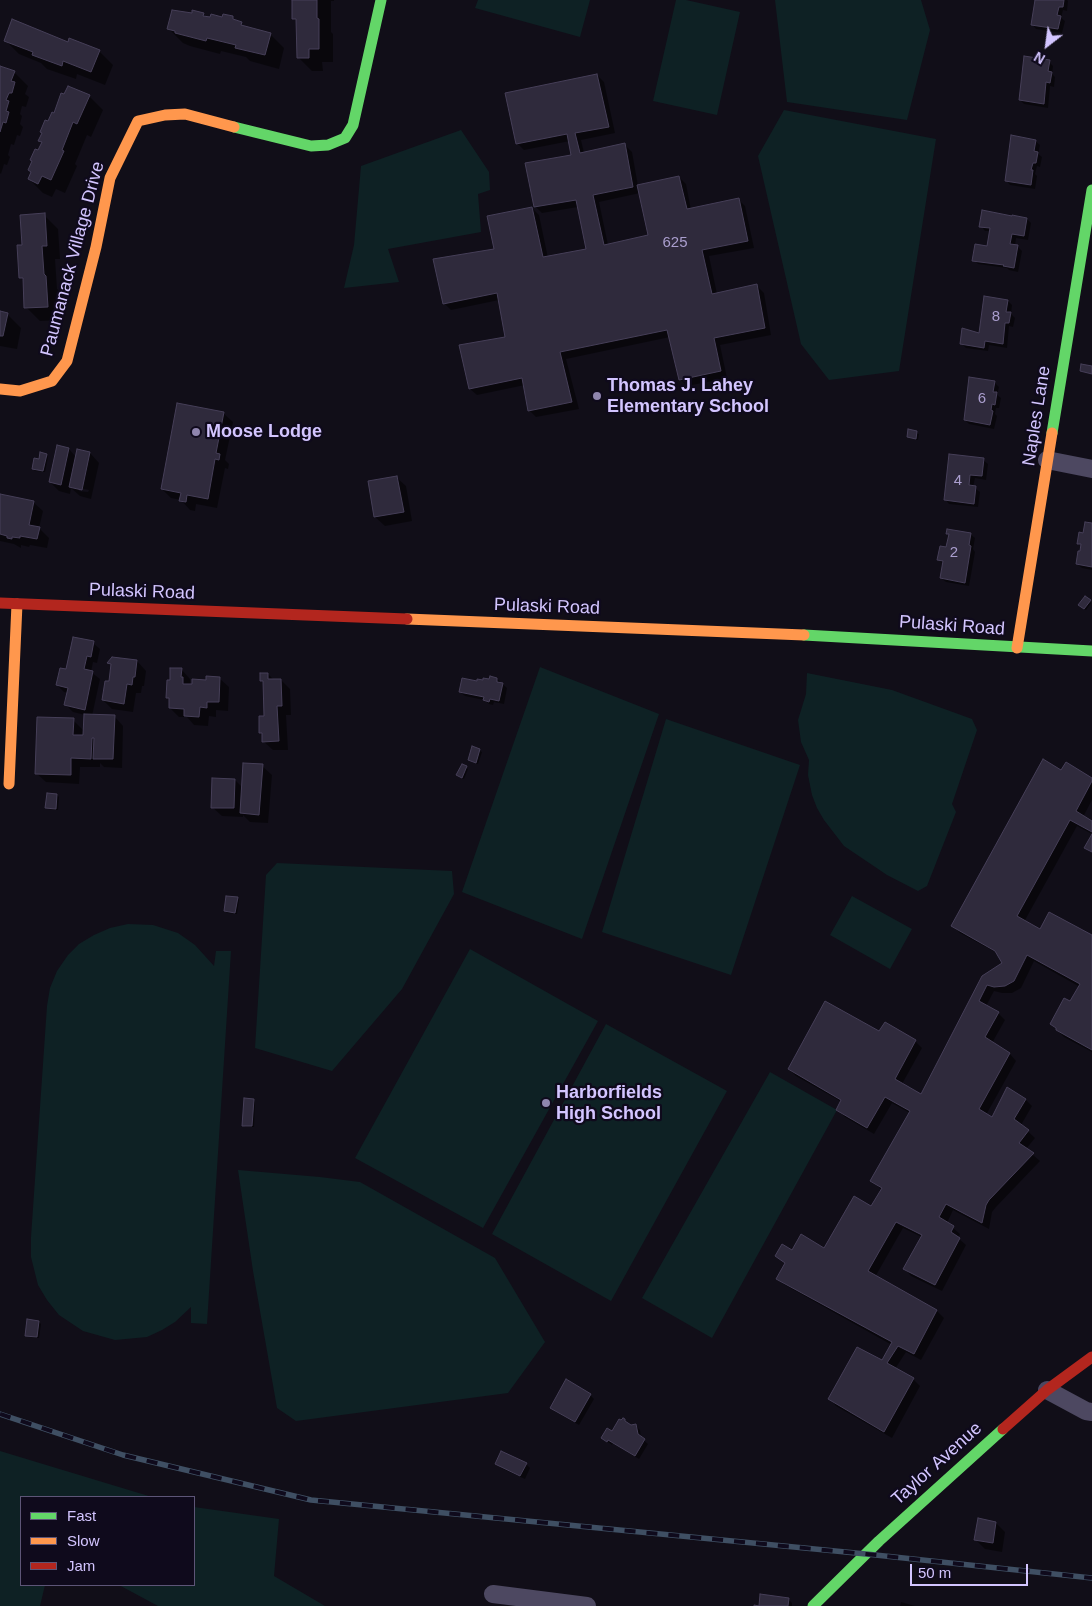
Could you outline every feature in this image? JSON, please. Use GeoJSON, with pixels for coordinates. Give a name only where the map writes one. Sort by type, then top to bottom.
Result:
{"type":"FeatureCollection","features":[{"type":"Feature","properties":{"kind":"street","name":"Paumanack Village Drive"},"geometry":{"type":"LineString","coordinates":[[0,389],[20,391],[52,381],[68,361],[96,247],[110,178],[138,121],[185,114],[311,146],[328,145],[345,138],[353,126],[381,0]]}},
{"type":"Feature","properties":{"kind":"street","name":"Naples Lane"},"geometry":{"type":"LineString","coordinates":[[1017,648],[1092,190]]}},
{"type":"Feature","properties":{"kind":"street"},"geometry":{"type":"LineString","coordinates":[[1047,460],[1092,469]]}},
{"type":"Feature","properties":{"kind":"street","name":"Pulaski Road"},"geometry":{"type":"LineString","coordinates":[[0,602],[850,636],[1017,648],[1092,651]]}},
{"type":"Feature","properties":{"kind":"street"},"geometry":{"type":"LineString","coordinates":[[9,784],[17,604]]}},
{"type":"Feature","properties":{"kind":"street","name":"Taylor Avenue"},"geometry":{"type":"LineString","coordinates":[[813,1606],[879,1540],[1047,1390],[1092,1357]]}},
{"type":"Feature","properties":{"kind":"street"},"geometry":{"type":"LineString","coordinates":[[1047,1390],[1086,1411],[1092,1412]]}},
{"type":"Feature","properties":{"kind":"street"},"geometry":{"type":"LineString","coordinates":[[493,1594],[586,1606]]}},
{"type":"Feature","properties":{"kind":"green space"},"geometry":{"type":"Polygon","coordinates":[[[478,0],[590,0],[580,37],[475,8],[478,0]]]}},
{"type":"Feature","properties":{"kind":"green space"},"geometry":{"type":"Polygon","coordinates":[[[676,0],[686,0],[740,12],[717,115],[653,101],[676,0]]]}},
{"type":"Feature","properties":{"kind":"green space"},"geometry":{"type":"Polygon","coordinates":[[[775,0],[921,0],[930,30],[907,120],[787,102],[775,0]]]}},
{"type":"Feature","properties":{"kind":"green space"},"geometry":{"type":"Polygon","coordinates":[[[784,110],[936,139],[899,371],[829,380],[801,344],[758,156],[784,110]]]}},
{"type":"Feature","properties":{"kind":"green space"},"geometry":{"type":"Polygon","coordinates":[[[461,130],[489,172],[490,190],[478,194],[481,232],[388,249],[399,282],[344,288],[354,245],[361,166],[461,130]]]}},
{"type":"Feature","properties":{"kind":"green space"},"geometry":{"type":"Polygon","coordinates":[[[540,667],[659,714],[582,939],[462,892],[540,667]]]}},
{"type":"Feature","properties":{"kind":"green space"},"geometry":{"type":"Polygon","coordinates":[[[807,673],[892,690],[972,719],[977,730],[952,804],[956,812],[927,886],[918,891],[887,875],[844,846],[817,808],[808,775],[809,760],[801,742],[798,720],[806,694],[807,673]]]}},
{"type":"Feature","properties":{"kind":"green space"},"geometry":{"type":"Polygon","coordinates":[[[666,719],[800,765],[731,975],[602,932],[666,719]]]}},
{"type":"Feature","properties":{"kind":"green space"},"geometry":{"type":"Polygon","coordinates":[[[277,863],[452,871],[454,894],[402,989],[332,1071],[255,1048],[266,875],[277,863]]]}},
{"type":"Feature","properties":{"kind":"green space"},"geometry":{"type":"Polygon","coordinates":[[[852,896],[912,929],[890,969],[830,935],[852,896]]]}},
{"type":"Feature","properties":{"kind":"green space"},"geometry":{"type":"Polygon","coordinates":[[[128,924],[153,925],[178,933],[195,945],[214,966],[216,951],[231,951],[207,1324],[191,1323],[191,1307],[175,1322],[147,1337],[115,1340],[83,1331],[59,1315],[38,1285],[31,1257],[31,1237],[47,1006],[50,988],[57,971],[68,955],[79,944],[110,928],[128,924]]]}},
{"type":"Feature","properties":{"kind":"green space"},"geometry":{"type":"Polygon","coordinates":[[[470,949],[598,1021],[483,1228],[355,1158],[470,949]]]}},
{"type":"Feature","properties":{"kind":"green space"},"geometry":{"type":"Polygon","coordinates":[[[606,1024],[727,1091],[611,1301],[492,1234],[606,1024]]]}},
{"type":"Feature","properties":{"kind":"green space"},"geometry":{"type":"Polygon","coordinates":[[[770,1072],[837,1110],[712,1338],[642,1298],[770,1072]]]}},
{"type":"Feature","properties":{"kind":"green space"},"geometry":{"type":"Polygon","coordinates":[[[238,1170],[360,1182],[495,1258],[545,1342],[508,1393],[296,1421],[277,1408],[253,1271],[238,1170]]]}},
{"type":"Feature","properties":{"kind":"green space"},"geometry":{"type":"Polygon","coordinates":[[[0,1451],[149,1496],[20,1496],[20,1586],[45,1586],[40,1606],[0,1606],[0,1451]]]}},
{"type":"Feature","properties":{"kind":"green space"},"geometry":{"type":"Polygon","coordinates":[[[195,1507],[279,1519],[274,1576],[325,1606],[158,1606],[121,1586],[195,1586],[195,1507]]]}},
{"type":"Feature","properties":{"kind":"building"},"geometry":{"type":"Polygon","coordinates":[[[292,0],[317,0],[319,49],[309,49],[309,58],[297,58],[296,19],[292,19],[292,0]]]}},
{"type":"Feature","properties":{"kind":"building"},"geometry":{"type":"Polygon","coordinates":[[[1035,0],[1064,0],[1063,7],[1059,7],[1057,15],[1061,16],[1058,29],[1031,25],[1035,0]]]}},
{"type":"Feature","properties":{"kind":"building"},"geometry":{"type":"Polygon","coordinates":[[[172,10],[192,13],[192,10],[204,13],[203,16],[210,17],[211,14],[222,17],[223,14],[233,16],[233,19],[242,22],[241,25],[271,33],[265,55],[235,48],[236,45],[207,38],[206,41],[175,33],[175,31],[167,29],[172,10]]]}},
{"type":"Feature","properties":{"kind":"building"},"geometry":{"type":"Polygon","coordinates":[[[12,19],[68,42],[69,38],[100,50],[91,72],[63,61],[62,66],[32,55],[33,52],[4,41],[12,19]]]}},
{"type":"Feature","properties":{"kind":"building"},"geometry":{"type":"Polygon","coordinates":[[[1024,56],[1050,60],[1048,71],[1052,72],[1050,83],[1046,82],[1044,104],[1019,100],[1024,56]]]}},
{"type":"Feature","properties":{"kind":"building"},"geometry":{"type":"Polygon","coordinates":[[[0,66],[15,71],[11,81],[15,82],[12,93],[9,93],[6,100],[9,101],[6,111],[9,112],[6,123],[3,122],[0,132],[0,66]]]}},
{"type":"Feature","properties":{"kind":"building"},"geometry":{"type":"Polygon","coordinates":[[[597,74],[609,127],[575,133],[580,153],[625,143],[633,187],[593,195],[604,245],[648,235],[637,185],[679,176],[687,209],[739,198],[748,241],[702,250],[712,294],[757,284],[765,328],[714,338],[721,371],[679,380],[667,330],[560,352],[572,402],[528,411],[522,378],[469,389],[459,345],[505,337],[497,293],[443,304],[433,259],[494,249],[487,216],[532,207],[543,257],[586,249],[576,200],[534,207],[525,163],[571,155],[567,134],[516,144],[505,93],[597,74]]]}},
{"type":"Feature","properties":{"kind":"building"},"geometry":{"type":"Polygon","coordinates":[[[68,86],[90,95],[77,124],[73,122],[62,150],[64,151],[51,180],[42,176],[38,184],[28,179],[31,172],[28,170],[32,161],[30,160],[35,149],[38,150],[42,142],[38,141],[45,120],[48,121],[52,112],[54,113],[61,93],[64,94],[68,86]]]}},
{"type":"Feature","properties":{"kind":"building"},"geometry":{"type":"Polygon","coordinates":[[[1011,135],[1036,140],[1034,151],[1038,152],[1036,163],[1033,163],[1031,170],[1033,170],[1031,185],[1005,181],[1011,135]]]}},
{"type":"Feature","properties":{"kind":"building"},"geometry":{"type":"Polygon","coordinates":[[[982,210],[1027,218],[1024,236],[1012,234],[1010,244],[1018,245],[1014,268],[972,261],[975,244],[987,246],[990,228],[979,227],[982,210]]]}},
{"type":"Feature","properties":{"kind":"building"},"geometry":{"type":"Polygon","coordinates":[[[45,213],[47,246],[42,246],[48,307],[24,308],[23,278],[19,278],[17,245],[22,245],[20,215],[45,213]]]}},
{"type":"Feature","properties":{"kind":"building"},"geometry":{"type":"Polygon","coordinates":[[[984,296],[1008,300],[1006,312],[1011,312],[1009,323],[1005,323],[1003,344],[985,341],[984,348],[960,344],[962,328],[979,333],[984,296]]]}},
{"type":"Feature","properties":{"kind":"building"},"geometry":{"type":"Polygon","coordinates":[[[0,311],[8,313],[3,336],[0,336],[0,311]]]}},
{"type":"Feature","properties":{"kind":"building"},"geometry":{"type":"Polygon","coordinates":[[[1081,364],[1092,366],[1092,374],[1080,371],[1081,364]]]}},
{"type":"Feature","properties":{"kind":"building"},"geometry":{"type":"Polygon","coordinates":[[[969,377],[995,381],[993,392],[997,392],[995,405],[992,404],[991,410],[993,411],[990,425],[964,420],[969,377]]]}},
{"type":"Feature","properties":{"kind":"building","name":"Moose Lodge"},"geometry":{"type":"Polygon","coordinates":[[[177,403],[224,412],[216,453],[220,454],[219,460],[215,459],[208,499],[187,495],[186,502],[179,501],[181,493],[161,489],[177,403]]]}},
{"type":"Feature","properties":{"kind":"building"},"geometry":{"type":"Polygon","coordinates":[[[908,429],[917,431],[916,439],[907,437],[908,429]]]}},
{"type":"Feature","properties":{"kind":"building"},"geometry":{"type":"Polygon","coordinates":[[[57,445],[69,448],[61,485],[49,482],[57,445]]]}},
{"type":"Feature","properties":{"kind":"building"},"geometry":{"type":"Polygon","coordinates":[[[77,449],[90,452],[82,490],[69,487],[77,449]]]}},
{"type":"Feature","properties":{"kind":"building"},"geometry":{"type":"Polygon","coordinates":[[[40,452],[47,454],[43,471],[32,469],[34,458],[39,459],[40,452]]]}},
{"type":"Feature","properties":{"kind":"building"},"geometry":{"type":"Polygon","coordinates":[[[949,454],[984,458],[982,476],[970,475],[969,485],[976,486],[974,504],[944,500],[949,454]]]}},
{"type":"Feature","properties":{"kind":"building"},"geometry":{"type":"Polygon","coordinates":[[[397,476],[404,512],[374,517],[368,481],[397,476]]]}},
{"type":"Feature","properties":{"kind":"building"},"geometry":{"type":"Polygon","coordinates":[[[0,494],[34,501],[29,525],[40,527],[37,539],[20,536],[20,538],[12,537],[12,539],[0,534],[0,494]]]}},
{"type":"Feature","properties":{"kind":"building"},"geometry":{"type":"Polygon","coordinates":[[[1085,522],[1092,523],[1092,567],[1076,564],[1081,544],[1077,544],[1079,532],[1083,533],[1085,522]]]}},
{"type":"Feature","properties":{"kind":"building"},"geometry":{"type":"Polygon","coordinates":[[[947,529],[971,533],[969,545],[971,546],[965,583],[940,578],[943,561],[937,560],[940,546],[946,547],[949,534],[946,534],[947,529]]]}},
{"type":"Feature","properties":{"kind":"building"},"geometry":{"type":"Polygon","coordinates":[[[1085,596],[1091,600],[1084,609],[1078,605],[1085,596]]]}},
{"type":"Feature","properties":{"kind":"building"},"geometry":{"type":"Polygon","coordinates":[[[73,637],[94,641],[91,657],[87,656],[84,669],[93,671],[85,710],[64,705],[68,688],[56,685],[60,668],[66,669],[73,637]]]}},
{"type":"Feature","properties":{"kind":"building"},"geometry":{"type":"Polygon","coordinates":[[[112,657],[137,660],[135,677],[133,677],[132,685],[127,684],[124,704],[102,700],[105,681],[109,681],[111,664],[107,663],[112,657]]]}},
{"type":"Feature","properties":{"kind":"building"},"geometry":{"type":"Polygon","coordinates":[[[170,668],[182,668],[181,677],[183,677],[183,684],[192,684],[192,679],[206,680],[206,676],[220,677],[219,702],[207,702],[207,708],[200,707],[199,717],[184,716],[184,709],[169,708],[169,698],[166,698],[167,680],[170,680],[170,668]]]}},
{"type":"Feature","properties":{"kind":"building"},"geometry":{"type":"Polygon","coordinates":[[[260,673],[268,673],[268,679],[281,679],[282,706],[277,706],[279,741],[262,742],[262,733],[259,733],[259,716],[264,716],[263,681],[260,681],[260,673]]]}},
{"type":"Feature","properties":{"kind":"building"},"geometry":{"type":"Polygon","coordinates":[[[490,676],[497,678],[497,682],[503,683],[499,701],[490,699],[489,702],[483,700],[484,697],[459,692],[462,678],[477,681],[477,679],[483,680],[483,678],[489,679],[490,676]]]}},
{"type":"Feature","properties":{"kind":"building"},"geometry":{"type":"Polygon","coordinates":[[[84,714],[115,715],[113,759],[93,759],[94,738],[92,738],[91,759],[71,758],[71,775],[35,774],[37,717],[74,718],[73,735],[83,735],[84,714]]]}},
{"type":"Feature","properties":{"kind":"building"},"geometry":{"type":"Polygon","coordinates":[[[472,746],[480,749],[476,763],[468,760],[472,746]]]}},
{"type":"Feature","properties":{"kind":"building"},"geometry":{"type":"Polygon","coordinates":[[[1043,759],[1061,770],[1066,762],[1092,778],[1076,811],[1092,821],[1092,832],[1070,820],[1017,916],[1040,929],[1049,912],[1092,935],[1092,1050],[1056,1030],[1050,1024],[1064,998],[1070,1001],[1080,984],[1027,955],[1014,981],[1005,986],[994,987],[987,985],[979,1001],[999,1012],[985,1037],[1010,1053],[979,1109],[992,1117],[1007,1087],[1026,1099],[1014,1119],[1029,1130],[1019,1143],[1034,1153],[989,1200],[982,1223],[946,1204],[939,1217],[954,1226],[951,1232],[960,1238],[935,1285],[903,1269],[922,1235],[896,1222],[868,1271],[937,1310],[914,1354],[898,1346],[887,1363],[914,1378],[884,1432],[828,1399],[857,1347],[882,1360],[892,1342],[776,1279],[785,1263],[775,1256],[782,1244],[792,1250],[801,1234],[824,1248],[854,1196],[871,1206],[882,1188],[870,1181],[910,1111],[885,1097],[867,1128],[836,1110],[841,1100],[788,1069],[825,1001],[879,1031],[885,1022],[916,1040],[895,1079],[921,1094],[982,976],[1002,963],[995,951],[951,926],[1043,759]]]}},
{"type":"Feature","properties":{"kind":"building"},"geometry":{"type":"Polygon","coordinates":[[[243,763],[263,764],[259,815],[240,813],[243,763]]]}},
{"type":"Feature","properties":{"kind":"building"},"geometry":{"type":"Polygon","coordinates":[[[462,764],[467,766],[462,778],[456,775],[462,764]]]}},
{"type":"Feature","properties":{"kind":"building"},"geometry":{"type":"Polygon","coordinates":[[[212,778],[235,779],[234,808],[211,808],[212,778]]]}},
{"type":"Feature","properties":{"kind":"building"},"geometry":{"type":"Polygon","coordinates":[[[47,793],[57,794],[56,809],[45,808],[47,793]]]}},
{"type":"Feature","properties":{"kind":"building"},"geometry":{"type":"Polygon","coordinates":[[[1092,834],[1092,852],[1084,848],[1092,834]]]}},
{"type":"Feature","properties":{"kind":"building"},"geometry":{"type":"Polygon","coordinates":[[[226,896],[238,897],[235,913],[224,911],[226,896]]]}},
{"type":"Feature","properties":{"kind":"building"},"geometry":{"type":"Polygon","coordinates":[[[244,1098],[254,1099],[252,1126],[242,1126],[244,1098]]]}},
{"type":"Feature","properties":{"kind":"building"},"geometry":{"type":"Polygon","coordinates":[[[27,1319],[39,1321],[37,1337],[25,1336],[27,1319]]]}},
{"type":"Feature","properties":{"kind":"building"},"geometry":{"type":"Polygon","coordinates":[[[566,1379],[591,1394],[575,1422],[550,1408],[566,1379]]]}},
{"type":"Feature","properties":{"kind":"building"},"geometry":{"type":"Polygon","coordinates":[[[623,1418],[631,1425],[636,1424],[638,1434],[645,1439],[635,1456],[608,1440],[607,1442],[601,1438],[607,1428],[612,1431],[619,1419],[623,1418]]]}},
{"type":"Feature","properties":{"kind":"building"},"geometry":{"type":"Polygon","coordinates":[[[501,1451],[527,1463],[520,1476],[495,1464],[501,1451]]]}},
{"type":"Feature","properties":{"kind":"building"},"geometry":{"type":"Polygon","coordinates":[[[978,1518],[996,1522],[993,1543],[974,1540],[978,1518]]]}},
{"type":"Feature","properties":{"kind":"building"},"geometry":{"type":"Polygon","coordinates":[[[760,1594],[789,1598],[788,1606],[759,1606],[760,1594]]]}},
{"type":"Feature","properties":{"kind":"railway"},"geometry":{"type":"LineString","coordinates":[[0,1414],[123,1455],[311,1500],[1092,1578]]}},
{"type":"Feature","properties":{"kind":"traffic: fast"},"geometry":{"type":"LineString","coordinates":[[234,127],[311,146],[328,145],[345,138],[353,125],[381,0]]}},
{"type":"Feature","properties":{"kind":"traffic: fast"},"geometry":{"type":"LineString","coordinates":[[1052,433],[1092,190]]}},
{"type":"Feature","properties":{"kind":"traffic: fast"},"geometry":{"type":"LineString","coordinates":[[804,635],[1092,651]]}},
{"type":"Feature","properties":{"kind":"traffic: fast"},"geometry":{"type":"LineString","coordinates":[[813,1606],[879,1541],[1003,1429]]}},
{"type":"Feature","properties":{"kind":"traffic: slow"},"geometry":{"type":"LineString","coordinates":[[0,389],[20,391],[52,381],[67,361],[96,247],[110,178],[138,121],[165,115],[185,114],[234,127]]}},
{"type":"Feature","properties":{"kind":"traffic: slow"},"geometry":{"type":"LineString","coordinates":[[1017,648],[1052,433]]}},
{"type":"Feature","properties":{"kind":"traffic: slow"},"geometry":{"type":"LineString","coordinates":[[9,784],[17,604]]}},
{"type":"Feature","properties":{"kind":"traffic: slow"},"geometry":{"type":"LineString","coordinates":[[407,619],[804,635]]}},
{"type":"Feature","properties":{"kind":"traffic: jam"},"geometry":{"type":"LineString","coordinates":[[0,603],[407,619]]}},
{"type":"Feature","properties":{"kind":"traffic: jam"},"geometry":{"type":"LineString","coordinates":[[1003,1429],[1047,1390],[1092,1357]]}},
{"type":"Feature","properties":{"kind":"place","name":"Thomas J. Lahey Elementary School"},"geometry":{"type":"Point","coordinates":[597,396]}},
{"type":"Feature","properties":{"kind":"place","name":"Moose Lodge"},"geometry":{"type":"Point","coordinates":[196,432]}},
{"type":"Feature","properties":{"kind":"place","name":"Harborfields High School"},"geometry":{"type":"Point","coordinates":[546,1103]}}]}
